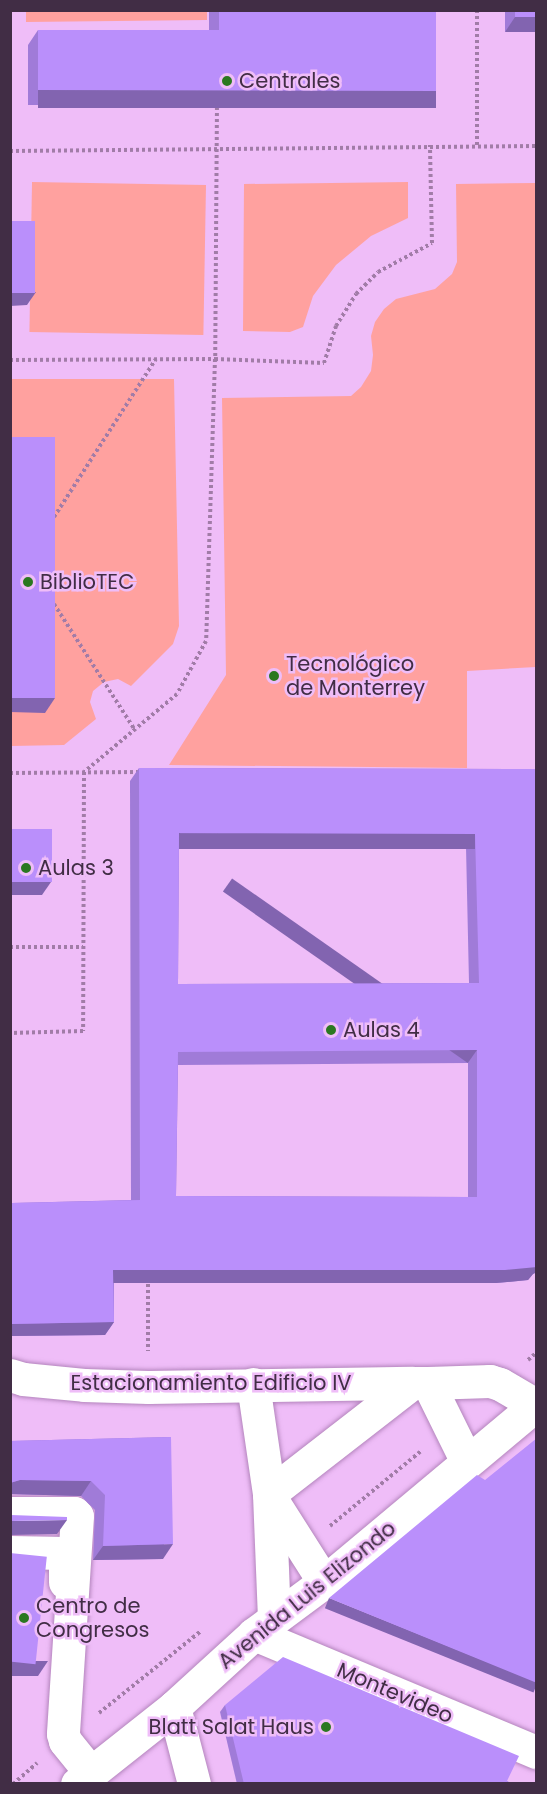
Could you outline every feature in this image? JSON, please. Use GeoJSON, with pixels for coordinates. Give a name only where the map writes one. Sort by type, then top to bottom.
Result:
{"type":"FeatureCollection","features":[{"type":"Feature","properties":{"kind":"street","name":"Estacionamiento Edificio IV"},"geometry":{"type":"LineString","coordinates":[[10,1375],[23,1379],[84,1385],[148,1387],[489,1381],[500,1384],[537,1405]]}},
{"type":"Feature","properties":{"kind":"street"},"geometry":{"type":"LineString","coordinates":[[269,1494],[420,1383],[467,1462]]}},
{"type":"Feature","properties":{"kind":"street"},"geometry":{"type":"LineString","coordinates":[[253,1384],[269,1494],[264,1626]]}},
{"type":"Feature","properties":{"kind":"street","name":"Avenida Luis Elizondo"},"geometry":{"type":"LineString","coordinates":[[81,1780],[174,1707],[264,1626],[324,1582],[537,1405]]}},
{"type":"Feature","properties":{"kind":"street"},"geometry":{"type":"LineString","coordinates":[[269,1494],[324,1582]]}},
{"type":"Feature","properties":{"kind":"street"},"geometry":{"type":"LineString","coordinates":[[10,1513],[74,1513],[77,1516],[63,1734],[81,1780]]}},
{"type":"Feature","properties":{"kind":"street"},"geometry":{"type":"LineString","coordinates":[[10,1552],[60,1551],[67,1555],[50,1753],[81,1780]]}},
{"type":"Feature","properties":{"kind":"street","name":"Montevideo"},"geometry":{"type":"LineString","coordinates":[[264,1626],[537,1752]]}},
{"type":"Feature","properties":{"kind":"street"},"geometry":{"type":"LineString","coordinates":[[174,1707],[194,1784]]}},
{"type":"Feature","properties":{"kind":"path"},"geometry":{"type":"LineString","coordinates":[[477,10],[477,146]]}},
{"type":"Feature","properties":{"kind":"path"},"geometry":{"type":"LineString","coordinates":[[84,772],[177,694],[206,641],[215,359],[217,90]]}},
{"type":"Feature","properties":{"kind":"path"},"geometry":{"type":"LineString","coordinates":[[10,360],[215,359],[324,363],[336,326],[356,294],[378,272],[432,243],[430,145]]}},
{"type":"Feature","properties":{"kind":"path"},"geometry":{"type":"LineString","coordinates":[[10,151],[430,145],[537,146]]}},
{"type":"Feature","properties":{"kind":"path"},"geometry":{"type":"LineString","coordinates":[[52,520],[156,359]]}},
{"type":"Feature","properties":{"kind":"path"},"geometry":{"type":"LineString","coordinates":[[51,600],[135,730]]}},
{"type":"Feature","properties":{"kind":"path"},"geometry":{"type":"LineString","coordinates":[[10,1033],[83,1031],[84,772]]}},
{"type":"Feature","properties":{"kind":"path"},"geometry":{"type":"LineString","coordinates":[[10,773],[147,772]]}},
{"type":"Feature","properties":{"kind":"path"},"geometry":{"type":"LineString","coordinates":[[10,947],[83,947]]}},
{"type":"Feature","properties":{"kind":"path"},"geometry":{"type":"LineString","coordinates":[[148,1267],[148,1387]]}},
{"type":"Feature","properties":{"kind":"shaded area"},"geometry":{"type":"Polygon","coordinates":[[[26,11],[207,11],[207,20],[26,22],[26,11]]]}},
{"type":"Feature","properties":{"kind":"shaded area"},"geometry":{"type":"Polygon","coordinates":[[[32,182],[206,185],[203,335],[29,332],[32,182]]]}},
{"type":"Feature","properties":{"kind":"shaded area"},"geometry":{"type":"Polygon","coordinates":[[[408,182],[408,218],[371,236],[336,265],[313,296],[303,327],[290,332],[243,331],[244,184],[408,182]]]}},
{"type":"Feature","properties":{"kind":"shaded area"},"geometry":{"type":"Polygon","coordinates":[[[536,183],[536,667],[467,671],[467,768],[169,765],[226,675],[222,398],[351,396],[361,387],[371,371],[373,355],[371,336],[375,322],[384,309],[396,299],[435,289],[452,274],[457,262],[456,184],[536,183]]]}},
{"type":"Feature","properties":{"kind":"shaded area"},"geometry":{"type":"Polygon","coordinates":[[[11,379],[174,379],[179,626],[173,644],[131,686],[118,679],[104,682],[93,691],[90,702],[96,719],[64,745],[11,746],[11,379]]]}},
{"type":"Feature","properties":{"kind":"building","name":"Centrales"},"geometry":{"type":"Polygon","coordinates":[[[219,10],[436,10],[436,91],[38,90],[38,30],[219,30],[219,10]]]}},
{"type":"Feature","properties":{"kind":"building"},"geometry":{"type":"Polygon","coordinates":[[[515,10],[536,10],[536,17],[515,17],[515,10]]]}},
{"type":"Feature","properties":{"kind":"building"},"geometry":{"type":"Polygon","coordinates":[[[10,221],[35,221],[35,293],[10,293],[10,221]]]}},
{"type":"Feature","properties":{"kind":"building","name":"BiblioTEC"},"geometry":{"type":"Polygon","coordinates":[[[10,437],[55,437],[55,698],[10,698],[10,437]]]}},
{"type":"Feature","properties":{"kind":"building","name":"Aulas 4"},"geometry":{"type":"Polygon","coordinates":[[[139,768],[537,769],[537,1267],[505,1270],[113,1270],[114,1322],[11,1324],[12,1203],[140,1200],[139,768]],[[179,833],[178,984],[479,983],[475,834],[179,833]],[[477,1050],[178,1052],[176,1196],[477,1197],[477,1050]]]}},
{"type":"Feature","properties":{"kind":"building"},"geometry":{"type":"Polygon","coordinates":[[[10,829],[52,829],[52,882],[10,882],[10,829]]]}},
{"type":"Feature","properties":{"kind":"building"},"geometry":{"type":"Polygon","coordinates":[[[171,1437],[173,1544],[103,1546],[105,1495],[91,1481],[20,1480],[10,1483],[10,1441],[171,1437]]]}},
{"type":"Feature","properties":{"kind":"building"},"geometry":{"type":"Polygon","coordinates":[[[537,1438],[537,1683],[329,1598],[477,1475],[485,1480],[537,1438]]]}},
{"type":"Feature","properties":{"kind":"building"},"geometry":{"type":"Polygon","coordinates":[[[10,1514],[67,1517],[67,1520],[10,1522],[10,1514]]]}},
{"type":"Feature","properties":{"kind":"building"},"geometry":{"type":"Polygon","coordinates":[[[10,1553],[47,1557],[36,1664],[10,1662],[10,1553]]]}},
{"type":"Feature","properties":{"kind":"building"},"geometry":{"type":"Polygon","coordinates":[[[283,1657],[519,1756],[507,1781],[512,1784],[244,1784],[225,1705],[283,1657]]]}},
{"type":"Feature","properties":{"kind":"place","name":"Centrales"},"geometry":{"type":"Point","coordinates":[227,81]}},
{"type":"Feature","properties":{"kind":"place","name":"BiblioTEC"},"geometry":{"type":"Point","coordinates":[28,582]}},
{"type":"Feature","properties":{"kind":"place","name":"Tecnológico de Monterrey"},"geometry":{"type":"Point","coordinates":[274,676]}},
{"type":"Feature","properties":{"kind":"place","name":"Aulas 3"},"geometry":{"type":"Point","coordinates":[26,868]}},
{"type":"Feature","properties":{"kind":"place","name":"Aulas 4"},"geometry":{"type":"Point","coordinates":[331,1030]}},
{"type":"Feature","properties":{"kind":"place","name":"Centro de Congresos"},"geometry":{"type":"Point","coordinates":[24,1618]}},
{"type":"Feature","properties":{"kind":"place","name":"Blatt Salat Haus"},"geometry":{"type":"Point","coordinates":[326,1727]}}]}
